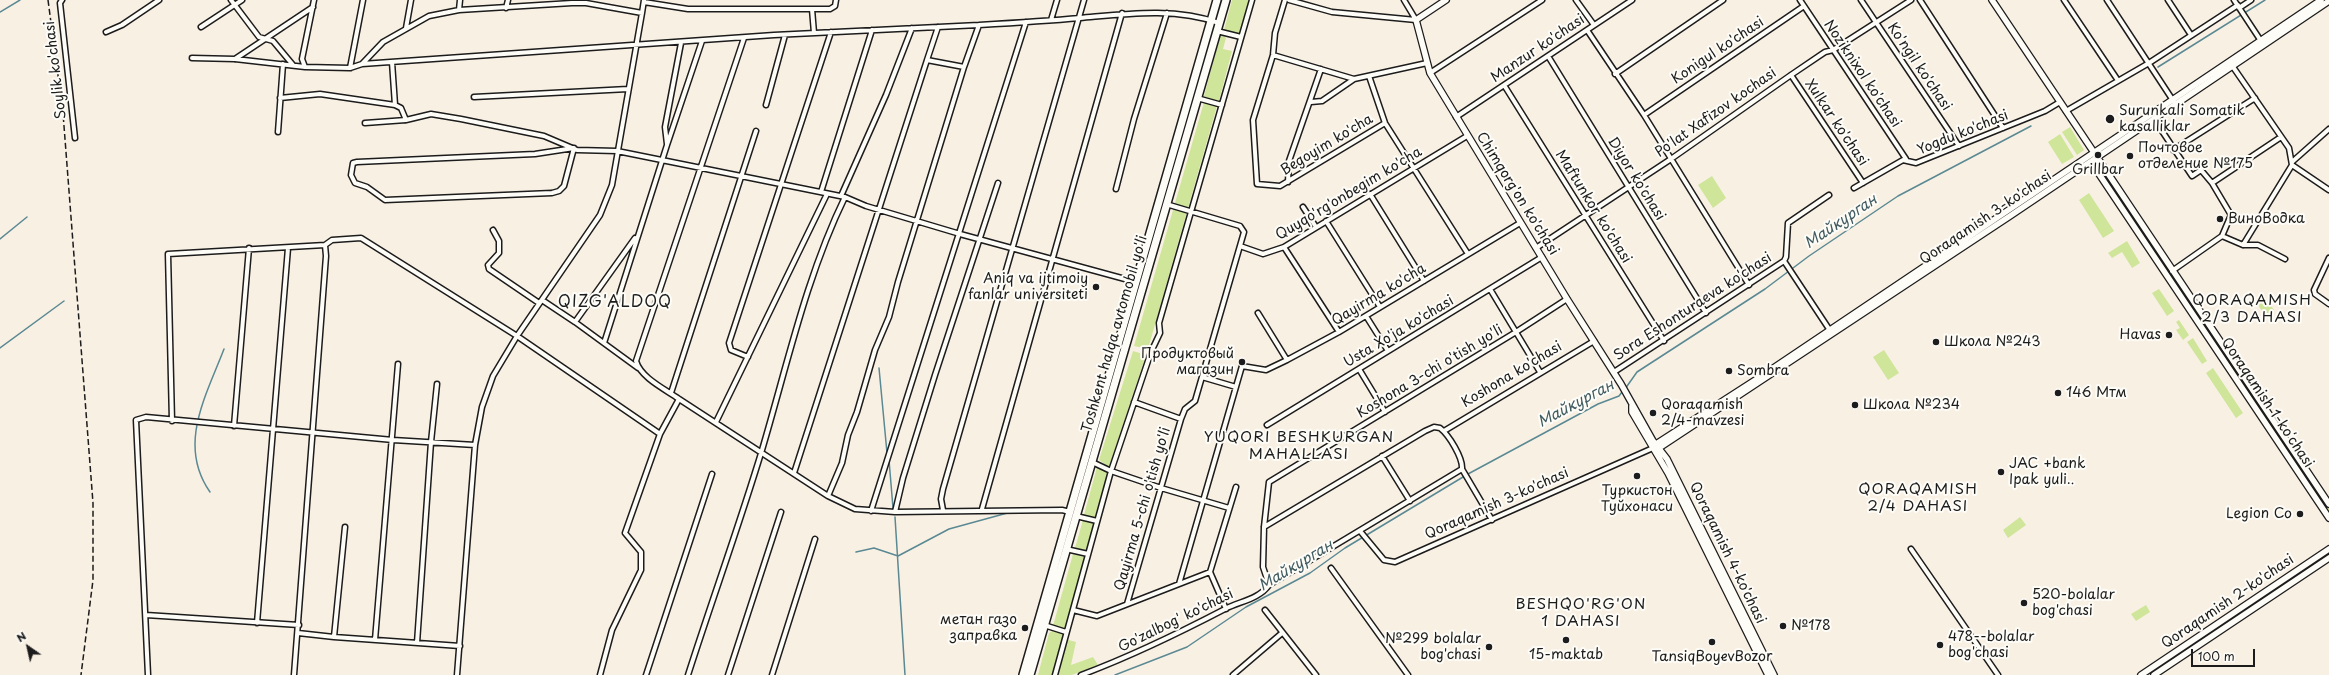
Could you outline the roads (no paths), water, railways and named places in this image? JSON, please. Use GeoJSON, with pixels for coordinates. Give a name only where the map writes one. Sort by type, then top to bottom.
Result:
{"type":"FeatureCollection","features":[{"type":"Feature","properties":{"kind":"highway","name":"Toshkent halqa avtomobil yo'li"},"geometry":{"type":"LineString","coordinates":[[1024,675],[1037,638],[1073,514],[1136,282],[1217,0]]}},
{"type":"Feature","properties":{"kind":"highway","name":"Toshkent halqa avtomobil yo'li"},"geometry":{"type":"LineString","coordinates":[[1085,470],[1092,462],[1226,0]]}},
{"type":"Feature","properties":{"kind":"highway","name":"Toshkent halqa avtomobil yo'li"},"geometry":{"type":"LineString","coordinates":[[1037,638],[1044,625],[1066,549],[1073,514]]}},
{"type":"Feature","properties":{"kind":"main road"},"geometry":{"type":"LineString","coordinates":[[1416,20],[1446,0]]}},
{"type":"Feature","properties":{"kind":"main road"},"geometry":{"type":"LineString","coordinates":[[1992,0],[2066,111],[2094,158]]}},
{"type":"Feature","properties":{"kind":"main road","name":"Qoraqamish 3-ko'chasi"},"geometry":{"type":"LineString","coordinates":[[2094,158],[2262,43],[2321,0]]}},
{"type":"Feature","properties":{"kind":"main road","name":"Qoraqamish 3-ko'chasi"},"geometry":{"type":"LineString","coordinates":[[2262,43],[2329,1]]}},
{"type":"Feature","properties":{"kind":"main road","name":"Chimqorg'on ko'chasi"},"geometry":{"type":"LineString","coordinates":[[1416,20],[1430,73],[1520,223],[1625,390],[1632,406]]}},
{"type":"Feature","properties":{"kind":"main road","name":"Qoraqamish 3-ko'chasi"},"geometry":{"type":"LineString","coordinates":[[1656,447],[2154,119],[2174,102]]}},
{"type":"Feature","properties":{"kind":"main road","name":"Qoraqamish 1-koʻchasi"},"geometry":{"type":"LineString","coordinates":[[2094,158],[2262,402],[2329,504]]}},
{"type":"Feature","properties":{"kind":"main road","name":"Qoraqamish 1-koʻchasi"},"geometry":{"type":"LineString","coordinates":[[2094,158],[2255,407],[2329,518]]}},
{"type":"Feature","properties":{"kind":"main road"},"geometry":{"type":"LineString","coordinates":[[2255,407],[2262,402]]}},
{"type":"Feature","properties":{"kind":"main road","name":"Qoraqamish 4-ko'chasi"},"geometry":{"type":"LineString","coordinates":[[1632,406],[1632,412],[1656,447],[1667,459],[1760,652],[1774,675]]}},
{"type":"Feature","properties":{"kind":"main road","name":"Qoraqamish 2-ko'chasi"},"geometry":{"type":"LineString","coordinates":[[2141,675],[2329,549]]}},
{"type":"Feature","properties":{"kind":"main road","name":"Qoraqamish 2-ko'chasi"},"geometry":{"type":"LineString","coordinates":[[2154,675],[2329,558]]}},
{"type":"Feature","properties":{"kind":"main road"},"geometry":{"type":"LineString","coordinates":[[2231,615],[2235,621]]}},
{"type":"Feature","properties":{"kind":"main road","name":"Qoraqamish 4-ko'chasi"},"geometry":{"type":"LineString","coordinates":[[1760,652],[1761,660],[1767,675]]}},
{"type":"Feature","properties":{"kind":"street","name":"Soylik ko'chasi"},"geometry":{"type":"LineString","coordinates":[[62,0],[60,3],[75,138]]}},
{"type":"Feature","properties":{"kind":"street"},"geometry":{"type":"LineString","coordinates":[[106,32],[122,25],[159,0]]}},
{"type":"Feature","properties":{"kind":"street"},"geometry":{"type":"LineString","coordinates":[[231,0],[259,37],[273,41],[293,65]]}},
{"type":"Feature","properties":{"kind":"street"},"geometry":{"type":"LineString","coordinates":[[201,27],[242,0]]}},
{"type":"Feature","properties":{"kind":"street"},"geometry":{"type":"LineString","coordinates":[[305,67],[302,59],[314,0]]}},
{"type":"Feature","properties":{"kind":"street"},"geometry":{"type":"LineString","coordinates":[[350,68],[363,0]]}},
{"type":"Feature","properties":{"kind":"street"},"geometry":{"type":"LineString","coordinates":[[406,28],[410,0]]}},
{"type":"Feature","properties":{"kind":"street"},"geometry":{"type":"LineString","coordinates":[[458,10],[460,0]]}},
{"type":"Feature","properties":{"kind":"street"},"geometry":{"type":"LineString","coordinates":[[506,8],[508,0]]}},
{"type":"Feature","properties":{"kind":"street"},"geometry":{"type":"LineString","coordinates":[[457,675],[474,445],[482,407],[493,376],[517,336],[600,215],[612,185],[644,1],[688,9],[830,10],[835,6],[836,0]]}},
{"type":"Feature","properties":{"kind":"street"},"geometry":{"type":"LineString","coordinates":[[1051,20],[1057,0]]}},
{"type":"Feature","properties":{"kind":"street"},"geometry":{"type":"LineString","coordinates":[[943,510],[941,499],[943,489],[1084,0]]}},
{"type":"Feature","properties":{"kind":"street"},"geometry":{"type":"LineString","coordinates":[[1055,675],[1111,471],[1151,352],[1160,333],[1160,323],[1191,210],[1252,0]]}},
{"type":"Feature","properties":{"kind":"street"},"geometry":{"type":"LineString","coordinates":[[1285,0],[1275,33],[1273,55],[1354,79]]}},
{"type":"Feature","properties":{"kind":"street"},"geometry":{"type":"LineString","coordinates":[[1289,0],[1332,12],[1416,20]]}},
{"type":"Feature","properties":{"kind":"street"},"geometry":{"type":"LineString","coordinates":[[1404,0],[1416,20]]}},
{"type":"Feature","properties":{"kind":"street"},"geometry":{"type":"LineString","coordinates":[[1430,73],[1542,0]]}},
{"type":"Feature","properties":{"kind":"street"},"geometry":{"type":"LineString","coordinates":[[1576,0],[1594,26]]}},
{"type":"Feature","properties":{"kind":"street","name":"Manzur ko'chasi"},"geometry":{"type":"LineString","coordinates":[[1456,117],[1632,0]]}},
{"type":"Feature","properties":{"kind":"street"},"geometry":{"type":"LineString","coordinates":[[1615,74],[1723,0]]}},
{"type":"Feature","properties":{"kind":"street","name":"Noziknixol ko'chasi"},"geometry":{"type":"LineString","coordinates":[[1800,0],[1906,159]]}},
{"type":"Feature","properties":{"kind":"street","name":"Ko'ngil ko'chasi"},"geometry":{"type":"LineString","coordinates":[[1861,0],[1959,146]]}},
{"type":"Feature","properties":{"kind":"street","name":"Po'lat Xafizov kochasi"},"geometry":{"type":"LineString","coordinates":[[1536,248],[1671,159],[1825,52],[1833,50],[1910,0]]}},
{"type":"Feature","properties":{"kind":"street"},"geometry":{"type":"LineString","coordinates":[[1920,0],[2003,128]]}},
{"type":"Feature","properties":{"kind":"street"},"geometry":{"type":"LineString","coordinates":[[2064,0],[2117,79]]}},
{"type":"Feature","properties":{"kind":"street"},"geometry":{"type":"LineString","coordinates":[[2107,0],[2174,102]]}},
{"type":"Feature","properties":{"kind":"street"},"geometry":{"type":"LineString","coordinates":[[2168,0],[2191,35]]}},
{"type":"Feature","properties":{"kind":"street"},"geometry":{"type":"LineString","coordinates":[[2234,0],[2262,43]]}},
{"type":"Feature","properties":{"kind":"street"},"geometry":{"type":"LineString","coordinates":[[2066,111],[2117,79],[2123,79],[2150,64],[2191,35],[2251,0]]}},
{"type":"Feature","properties":{"kind":"street"},"geometry":{"type":"LineString","coordinates":[[362,64],[383,42],[406,28],[429,16],[458,10],[586,2],[642,13]]}},
{"type":"Feature","properties":{"kind":"street","name":"Konigul ko'chasi"},"geometry":{"type":"LineString","coordinates":[[1644,115],[1804,6]]}},
{"type":"Feature","properties":{"kind":"street"},"geometry":{"type":"LineString","coordinates":[[235,59],[264,38],[313,7]]}},
{"type":"Feature","properties":{"kind":"street"},"geometry":{"type":"LineString","coordinates":[[812,9],[814,33]]}},
{"type":"Feature","properties":{"kind":"street"},"geometry":{"type":"LineString","coordinates":[[982,509],[1122,13]]}},
{"type":"Feature","properties":{"kind":"street"},"geometry":{"type":"LineString","coordinates":[[192,58],[235,59],[305,67],[350,68],[362,64],[814,33],[1026,22],[1122,13],[1167,13],[1211,20],[1219,23]]}},
{"type":"Feature","properties":{"kind":"street"},"geometry":{"type":"LineString","coordinates":[[1116,189],[1134,119],[1167,13]]}},
{"type":"Feature","properties":{"kind":"street"},"geometry":{"type":"LineString","coordinates":[[871,511],[1026,22]]}},
{"type":"Feature","properties":{"kind":"street"},"geometry":{"type":"LineString","coordinates":[[828,496],[842,463],[848,435],[875,350],[889,317],[898,282],[919,220],[964,67],[979,25]]}},
{"type":"Feature","properties":{"kind":"street"},"geometry":{"type":"LineString","coordinates":[[794,473],[938,27]]}},
{"type":"Feature","properties":{"kind":"street"},"geometry":{"type":"LineString","coordinates":[[688,675],[762,451],[807,296],[843,197],[912,28]]}},
{"type":"Feature","properties":{"kind":"street"},"geometry":{"type":"LineString","coordinates":[[821,192],[872,30]]}},
{"type":"Feature","properties":{"kind":"street"},"geometry":{"type":"LineString","coordinates":[[1587,30],[1615,74],[1644,115],[1749,285]]}},
{"type":"Feature","properties":{"kind":"street"},"geometry":{"type":"LineString","coordinates":[[1217,31],[1241,37]]}},
{"type":"Feature","properties":{"kind":"street"},"geometry":{"type":"LineString","coordinates":[[748,357],[731,350],[729,343],[830,32]]}},
{"type":"Feature","properties":{"kind":"street"},"geometry":{"type":"LineString","coordinates":[[766,105],[785,35]]}},
{"type":"Feature","properties":{"kind":"street"},"geometry":{"type":"LineString","coordinates":[[638,368],[636,361],[744,38]]}},
{"type":"Feature","properties":{"kind":"street"},"geometry":{"type":"LineString","coordinates":[[604,343],[662,160],[702,41]]}},
{"type":"Feature","properties":{"kind":"street"},"geometry":{"type":"LineString","coordinates":[[667,145],[665,127],[681,43]]}},
{"type":"Feature","properties":{"kind":"street","name":"Begoyim ko'cha"},"geometry":{"type":"LineString","coordinates":[[1273,55],[1253,120],[1257,184],[1280,186],[1385,123]]}},
{"type":"Feature","properties":{"kind":"street","name":"Diyor ko'chasi"},"geometry":{"type":"LineString","coordinates":[[1548,56],[1706,313]]}},
{"type":"Feature","properties":{"kind":"street"},"geometry":{"type":"LineString","coordinates":[[927,60],[964,67]]}},
{"type":"Feature","properties":{"kind":"street"},"geometry":{"type":"LineString","coordinates":[[392,62],[395,105]]}},
{"type":"Feature","properties":{"kind":"street"},"geometry":{"type":"LineString","coordinates":[[1311,102],[1322,101],[1354,79],[1427,63]]}},
{"type":"Feature","properties":{"kind":"street"},"geometry":{"type":"LineString","coordinates":[[278,132],[283,64]]}},
{"type":"Feature","properties":{"kind":"street"},"geometry":{"type":"LineString","coordinates":[[2231,64],[2289,148],[2292,164],[2329,190]]}},
{"type":"Feature","properties":{"kind":"street"},"geometry":{"type":"LineString","coordinates":[[1288,182],[1289,161],[1311,102],[1321,69]]}},
{"type":"Feature","properties":{"kind":"street","name":"Xulkar ko'chasi"},"geometry":{"type":"LineString","coordinates":[[1791,75],[1863,183]]}},
{"type":"Feature","properties":{"kind":"street"},"geometry":{"type":"LineString","coordinates":[[1369,76],[1385,123],[1468,254]]}},
{"type":"Feature","properties":{"kind":"street","name":"Maftunkor ko'chasi"},"geometry":{"type":"LineString","coordinates":[[1504,85],[1664,341]]}},
{"type":"Feature","properties":{"kind":"street"},"geometry":{"type":"LineString","coordinates":[[474,97],[628,89]]}},
{"type":"Feature","properties":{"kind":"street"},"geometry":{"type":"LineString","coordinates":[[280,98],[320,94],[395,105],[401,108],[406,120]]}},
{"type":"Feature","properties":{"kind":"street"},"geometry":{"type":"LineString","coordinates":[[1197,98],[1222,105]]}},
{"type":"Feature","properties":{"kind":"street"},"geometry":{"type":"LineString","coordinates":[[2173,150],[2254,98]]}},
{"type":"Feature","properties":{"kind":"street","name":"Yogdu ko'chasi"},"geometry":{"type":"LineString","coordinates":[[1854,188],[1906,159],[1910,163],[1916,163],[2045,112],[2060,102]]}},
{"type":"Feature","properties":{"kind":"street"},"geometry":{"type":"LineString","coordinates":[[365,123],[406,120],[431,114],[461,118],[544,136],[574,148]]}},
{"type":"Feature","properties":{"kind":"street"},"geometry":{"type":"LineString","coordinates":[[2154,119],[2173,150],[2192,176],[2201,170],[2212,183],[2231,215],[2222,236],[2172,271]]}},
{"type":"Feature","properties":{"kind":"street"},"geometry":{"type":"LineString","coordinates":[[2243,245],[2292,164],[2329,129]]}},
{"type":"Feature","properties":{"kind":"street"},"geometry":{"type":"LineString","coordinates":[[671,394],[756,131]]}},
{"type":"Feature","properties":{"kind":"street","name":"Quyqo'rg'onbegim ko'cha"},"geometry":{"type":"LineString","coordinates":[[1240,246],[1262,254],[1284,247],[1467,136]]}},
{"type":"Feature","properties":{"kind":"street"},"geometry":{"type":"LineString","coordinates":[[2212,183],[2281,137]]}},
{"type":"Feature","properties":{"kind":"street"},"geometry":{"type":"LineString","coordinates":[[574,148],[564,186],[552,193],[385,200],[367,187],[355,183],[351,175],[353,163],[358,162],[535,154],[574,148],[617,151],[702,167],[843,197],[880,210],[919,220],[960,234],[1136,282]]}},
{"type":"Feature","properties":{"kind":"street"},"geometry":{"type":"LineString","coordinates":[[896,512],[903,478],[998,184]]}},
{"type":"Feature","properties":{"kind":"street"},"geometry":{"type":"LineString","coordinates":[[716,422],[827,194]]}},
{"type":"Feature","properties":{"kind":"street"},"geometry":{"type":"LineString","coordinates":[[1370,194],[1424,281]]}},
{"type":"Feature","properties":{"kind":"street"},"geometry":{"type":"LineString","coordinates":[[1829,195],[1788,223],[1786,257],[1784,261],[1831,332]]}},
{"type":"Feature","properties":{"kind":"street"},"geometry":{"type":"LineString","coordinates":[[1166,204],[1191,210]]}},
{"type":"Feature","properties":{"kind":"street"},"geometry":{"type":"LineString","coordinates":[[1303,207],[1316,227]]}},
{"type":"Feature","properties":{"kind":"street","name":"Qayirma 5-chi o'tish yo'li"},"geometry":{"type":"LineString","coordinates":[[1128,604],[1181,419],[1184,411],[1195,401],[1244,232],[1240,226],[1191,210]]}},
{"type":"Feature","properties":{"kind":"street"},"geometry":{"type":"LineString","coordinates":[[1326,221],[1380,307]]}},
{"type":"Feature","properties":{"kind":"street","name":"Qayirma ko'cha"},"geometry":{"type":"LineString","coordinates":[[1236,387],[1242,366],[1266,370],[1287,360],[1339,332],[1520,223]]}},
{"type":"Feature","properties":{"kind":"street"},"geometry":{"type":"LineString","coordinates":[[493,230],[499,241],[499,253],[488,267],[503,281],[575,322],[671,394],[762,451],[828,496],[855,509],[871,511],[896,512],[982,509],[1062,510],[1097,521]]}},
{"type":"Feature","properties":{"kind":"street"},"geometry":{"type":"LineString","coordinates":[[575,322],[638,234]]}},
{"type":"Feature","properties":{"kind":"street"},"geometry":{"type":"LineString","coordinates":[[2222,236],[2243,245],[2258,246],[2284,259]]}},
{"type":"Feature","properties":{"kind":"street"},"geometry":{"type":"LineString","coordinates":[[172,421],[168,254],[249,248],[288,248],[325,244],[332,240],[361,238],[517,336],[660,434]]}},
{"type":"Feature","properties":{"kind":"street"},"geometry":{"type":"LineString","coordinates":[[294,675],[326,256],[325,244]]}},
{"type":"Feature","properties":{"kind":"street"},"geometry":{"type":"LineString","coordinates":[[1284,247],[1339,332]]}},
{"type":"Feature","properties":{"kind":"street"},"geometry":{"type":"LineString","coordinates":[[234,426],[249,248]]}},
{"type":"Feature","properties":{"kind":"street"},"geometry":{"type":"LineString","coordinates":[[257,623],[288,248]]}},
{"type":"Feature","properties":{"kind":"street","name":"Usta Xo'ja ko'chasi"},"geometry":{"type":"LineString","coordinates":[[1267,425],[1542,257]]}},
{"type":"Feature","properties":{"kind":"street"},"geometry":{"type":"LineString","coordinates":[[2329,258],[2314,290],[2315,294],[2329,304]]}},
{"type":"Feature","properties":{"kind":"street","name":"Sora Eshonturaeva ko'chasi"},"geometry":{"type":"LineString","coordinates":[[1614,372],[1664,341],[1784,261]]}},
{"type":"Feature","properties":{"kind":"street"},"geometry":{"type":"LineString","coordinates":[[1490,289],[1540,372]]}},
{"type":"Feature","properties":{"kind":"street","name":"Koshona 3-chi o'tish yo'li"},"geometry":{"type":"LineString","coordinates":[[1269,585],[1263,566],[1264,527],[1269,482],[1516,332],[1567,299]]}},
{"type":"Feature","properties":{"kind":"street"},"geometry":{"type":"LineString","coordinates":[[1258,313],[1287,360]]}},
{"type":"Feature","properties":{"kind":"street"},"geometry":{"type":"LineString","coordinates":[[1366,316],[1388,351]]}},
{"type":"Feature","properties":{"kind":"street","name":"Koshona ko'chasi"},"geometry":{"type":"LineString","coordinates":[[1444,430],[1594,341]]}},
{"type":"Feature","properties":{"kind":"street"},"geometry":{"type":"LineString","coordinates":[[375,640],[393,440],[398,364]]}},
{"type":"Feature","properties":{"kind":"street"},"geometry":{"type":"LineString","coordinates":[[1359,369],[1385,412]]}},
{"type":"Feature","properties":{"kind":"street"},"geometry":{"type":"LineString","coordinates":[[1179,584],[1236,387],[1202,378]]}},
{"type":"Feature","properties":{"kind":"street"},"geometry":{"type":"LineString","coordinates":[[417,643],[431,442],[438,384]]}},
{"type":"Feature","properties":{"kind":"street"},"geometry":{"type":"LineString","coordinates":[[600,675],[612,630],[641,570],[641,552],[625,533],[660,434],[680,399]]}},
{"type":"Feature","properties":{"kind":"street"},"geometry":{"type":"LineString","coordinates":[[1134,402],[1181,419]]}},
{"type":"Feature","properties":{"kind":"street"},"geometry":{"type":"LineString","coordinates":[[148,675],[146,615],[134,424],[136,420],[146,417],[172,421],[272,430],[474,445]]}},
{"type":"Feature","properties":{"kind":"street"},"geometry":{"type":"LineString","coordinates":[[1264,527],[1430,428],[1437,427],[1444,430],[1463,463],[1462,469],[1492,520]]}},
{"type":"Feature","properties":{"kind":"street","name":"Qoraqamish 3-ko'chasi"},"geometry":{"type":"LineString","coordinates":[[1360,531],[1384,560],[1395,562],[1656,447]]}},
{"type":"Feature","properties":{"kind":"street"},"geometry":{"type":"LineString","coordinates":[[1382,456],[1410,500]]}},
{"type":"Feature","properties":{"kind":"street"},"geometry":{"type":"LineString","coordinates":[[1092,462],[1111,471],[1161,488],[1230,508]]}},
{"type":"Feature","properties":{"kind":"street","name":"Go'zalbog' ko'chasi"},"geometry":{"type":"LineString","coordinates":[[1083,675],[1153,647],[1226,609],[1260,595],[1269,585],[1462,469]]}},
{"type":"Feature","properties":{"kind":"street"},"geometry":{"type":"LineString","coordinates":[[646,675],[712,474]]}},
{"type":"Feature","properties":{"kind":"street"},"geometry":{"type":"LineString","coordinates":[[1226,609],[1210,572],[1236,487]]}},
{"type":"Feature","properties":{"kind":"street"},"geometry":{"type":"LineString","coordinates":[[728,675],[781,512]]}},
{"type":"Feature","properties":{"kind":"street"},"geometry":{"type":"LineString","coordinates":[[334,637],[345,527]]}},
{"type":"Feature","properties":{"kind":"street"},"geometry":{"type":"LineString","coordinates":[[772,675],[815,540]]}},
{"type":"Feature","properties":{"kind":"street"},"geometry":{"type":"LineString","coordinates":[[1066,549],[1088,554]]}},
{"type":"Feature","properties":{"kind":"street"},"geometry":{"type":"LineString","coordinates":[[1911,549],[1998,675]]}},
{"type":"Feature","properties":{"kind":"street"},"geometry":{"type":"LineString","coordinates":[[1331,568],[1408,675]]}},
{"type":"Feature","properties":{"kind":"street"},"geometry":{"type":"LineString","coordinates":[[1073,610],[1097,616],[1210,572]]}},
{"type":"Feature","properties":{"kind":"street"},"geometry":{"type":"LineString","coordinates":[[1265,610],[1316,675]]}},
{"type":"Feature","properties":{"kind":"street"},"geometry":{"type":"LineString","coordinates":[[146,615],[299,625]]}},
{"type":"Feature","properties":{"kind":"street"},"geometry":{"type":"LineString","coordinates":[[1044,625],[1066,632]]}},
{"type":"Feature","properties":{"kind":"street"},"geometry":{"type":"LineString","coordinates":[[298,632],[334,637],[460,646]]}},
{"type":"Feature","properties":{"kind":"street"},"geometry":{"type":"LineString","coordinates":[[1232,675],[1282,633]]}},
{"type":"Feature","properties":{"kind":"waterway"},"geometry":{"type":"LineString","coordinates":[[0,12],[20,0]]}},
{"type":"Feature","properties":{"kind":"waterway","name":"Майкурган"},"geometry":{"type":"LineString","coordinates":[[2158,67],[2265,0]]}},
{"type":"Feature","properties":{"kind":"waterway","name":"Майкурган"},"geometry":{"type":"LineString","coordinates":[[1625,389],[1637,372],[1765,289],[1809,256],[1898,196],[2031,126]]}},
{"type":"Feature","properties":{"kind":"waterway"},"geometry":{"type":"LineString","coordinates":[[0,239],[27,217]]}},
{"type":"Feature","properties":{"kind":"waterway"},"geometry":{"type":"LineString","coordinates":[[0,348],[64,301]]}},
{"type":"Feature","properties":{"kind":"waterway"},"geometry":{"type":"LineString","coordinates":[[210,492],[200,474],[196,456],[195,438],[203,403],[224,349]]}},
{"type":"Feature","properties":{"kind":"waterway"},"geometry":{"type":"LineString","coordinates":[[879,368],[887,453]]}},
{"type":"Feature","properties":{"kind":"waterway","name":"Майкурган"},"geometry":{"type":"LineString","coordinates":[[1115,675],[1187,647],[1246,607],[1310,573],[1345,548],[1468,474],[1598,404],[1619,396],[1622,392]]}},
{"type":"Feature","properties":{"kind":"waterway"},"geometry":{"type":"LineString","coordinates":[[889,460],[893,508]]}},
{"type":"Feature","properties":{"kind":"waterway"},"geometry":{"type":"LineString","coordinates":[[856,552],[874,548],[898,556],[949,529],[1011,512]]}},
{"type":"Feature","properties":{"kind":"waterway"},"geometry":{"type":"LineString","coordinates":[[895,517],[905,675]]}},
{"type":"Feature","properties":{"kind":"railway"},"geometry":{"type":"LineString","coordinates":[[48,0],[63,113],[93,503],[93,580],[81,675]]}},
{"type":"Feature","properties":{"kind":"place","name":"Surunkali Somatik kasalliklar"},"geometry":{"type":"Point","coordinates":[2110,119]}},
{"type":"Feature","properties":{"kind":"place","name":"Grillbar"},"geometry":{"type":"Point","coordinates":[2098,155]}},
{"type":"Feature","properties":{"kind":"place","name":"Почтовое отделение №175"},"geometry":{"type":"Point","coordinates":[2130,156]}},
{"type":"Feature","properties":{"kind":"place","name":"ВиноВодка"},"geometry":{"type":"Point","coordinates":[2220,219]}},
{"type":"Feature","properties":{"kind":"place","name":"Aniq va ijtimoiy fanlar universiteti"},"geometry":{"type":"Point","coordinates":[1096,287]}},
{"type":"Feature","properties":{"kind":"place","name":"Havas"},"geometry":{"type":"Point","coordinates":[2169,335]}},
{"type":"Feature","properties":{"kind":"place","name":"Школа №243"},"geometry":{"type":"Point","coordinates":[1936,342]}},
{"type":"Feature","properties":{"kind":"place","name":"Продуктовый магазин"},"geometry":{"type":"Point","coordinates":[1242,362]}},
{"type":"Feature","properties":{"kind":"place","name":"Sombra"},"geometry":{"type":"Point","coordinates":[1729,371]}},
{"type":"Feature","properties":{"kind":"place","name":"146 Мтм"},"geometry":{"type":"Point","coordinates":[2058,393]}},
{"type":"Feature","properties":{"kind":"place","name":"Школа №234"},"geometry":{"type":"Point","coordinates":[1855,405]}},
{"type":"Feature","properties":{"kind":"place","name":"Qoraqamish 2/4-mavzesi"},"geometry":{"type":"Point","coordinates":[1653,413]}},
{"type":"Feature","properties":{"kind":"place","name":"JAC +bank Ipak yuli.."},"geometry":{"type":"Point","coordinates":[2001,472]}},
{"type":"Feature","properties":{"kind":"place","name":"Туркистон Туйхонаси"},"geometry":{"type":"Point","coordinates":[1637,476]}},
{"type":"Feature","properties":{"kind":"place","name":"Legion Co"},"geometry":{"type":"Point","coordinates":[2300,514]}},
{"type":"Feature","properties":{"kind":"place","name":"520-bolalar bog'chasi"},"geometry":{"type":"Point","coordinates":[2024,603]}},
{"type":"Feature","properties":{"kind":"place","name":"№178"},"geometry":{"type":"Point","coordinates":[1783,626]}},
{"type":"Feature","properties":{"kind":"place","name":"метан газо заправка"},"geometry":{"type":"Point","coordinates":[1025,628]}},
{"type":"Feature","properties":{"kind":"place","name":"15-maktab"},"geometry":{"type":"Point","coordinates":[1566,640]}},
{"type":"Feature","properties":{"kind":"place","name":"TansiqBoyevBozor"},"geometry":{"type":"Point","coordinates":[1712,642]}},
{"type":"Feature","properties":{"kind":"place","name":"478--bolalar bog'chasi"},"geometry":{"type":"Point","coordinates":[1940,645]}},
{"type":"Feature","properties":{"kind":"place","name":"№299 bolalar bog'chasi"},"geometry":{"type":"Point","coordinates":[1489,647]}},
{"type":"Feature","properties":{"kind":"district","name":"QIZG'ALDOQ"},"geometry":{"type":"Point","coordinates":[615,303]}},
{"type":"Feature","properties":{"kind":"district","name":"QORAQAMISH 2/3 DAHASI"},"geometry":{"type":"Point","coordinates":[2252,310]}},
{"type":"Feature","properties":{"kind":"district","name":"YUQORI BESHKURGAN MAHALLASI"},"geometry":{"type":"Point","coordinates":[1299,446]}},
{"type":"Feature","properties":{"kind":"district","name":"QORAQAMISH 2/4 DAHASI"},"geometry":{"type":"Point","coordinates":[1918,498]}},
{"type":"Feature","properties":{"kind":"district","name":"BESHQO'RG'ON 1 DAHASI"},"geometry":{"type":"Point","coordinates":[1581,614]}}]}
